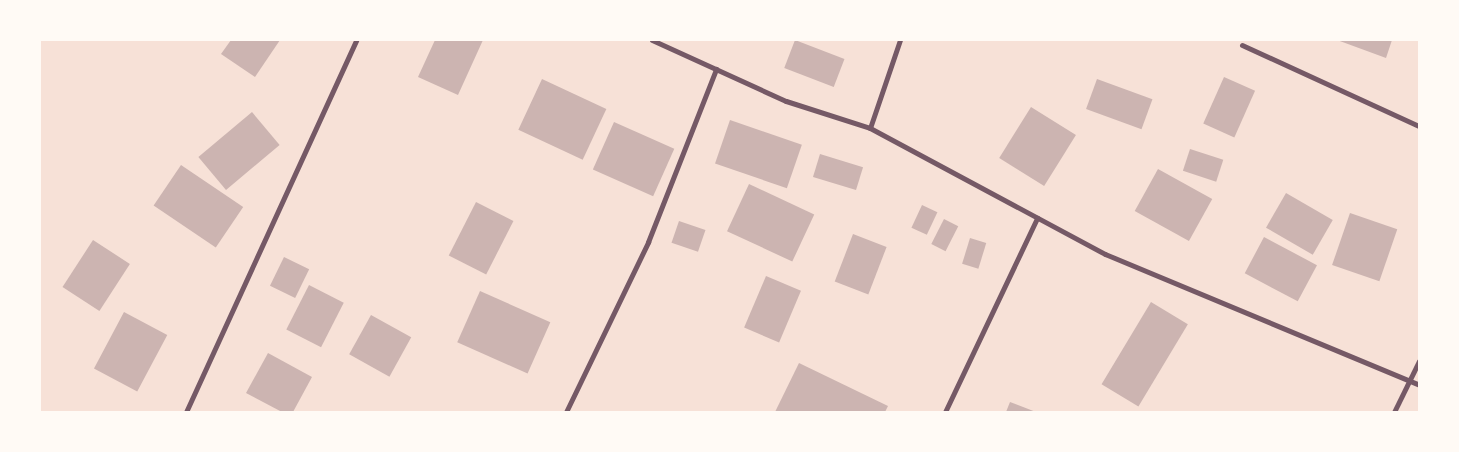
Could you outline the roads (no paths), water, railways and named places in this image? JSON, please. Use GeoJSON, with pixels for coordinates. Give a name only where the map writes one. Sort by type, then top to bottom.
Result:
{"type":"FeatureCollection","features":[{"type":"Feature","properties":{"kind":"street"},"geometry":{"type":"LineString","coordinates":[[186,412],[356,40]]}},
{"type":"Feature","properties":{"kind":"street"},"geometry":{"type":"LineString","coordinates":[[652,40],[786,101],[870,128],[1105,254],[1419,384]]}},
{"type":"Feature","properties":{"kind":"street"},"geometry":{"type":"LineString","coordinates":[[870,128],[900,40]]}},
{"type":"Feature","properties":{"kind":"street"},"geometry":{"type":"LineString","coordinates":[[1242,45],[1419,126]]}},
{"type":"Feature","properties":{"kind":"street"},"geometry":{"type":"LineString","coordinates":[[566,412],[648,242],[716,69]]}},
{"type":"Feature","properties":{"kind":"street"},"geometry":{"type":"LineString","coordinates":[[945,412],[1037,218]]}},
{"type":"Feature","properties":{"kind":"street"},"geometry":{"type":"LineString","coordinates":[[1394,412],[1412,381],[1419,361]]}}]}
